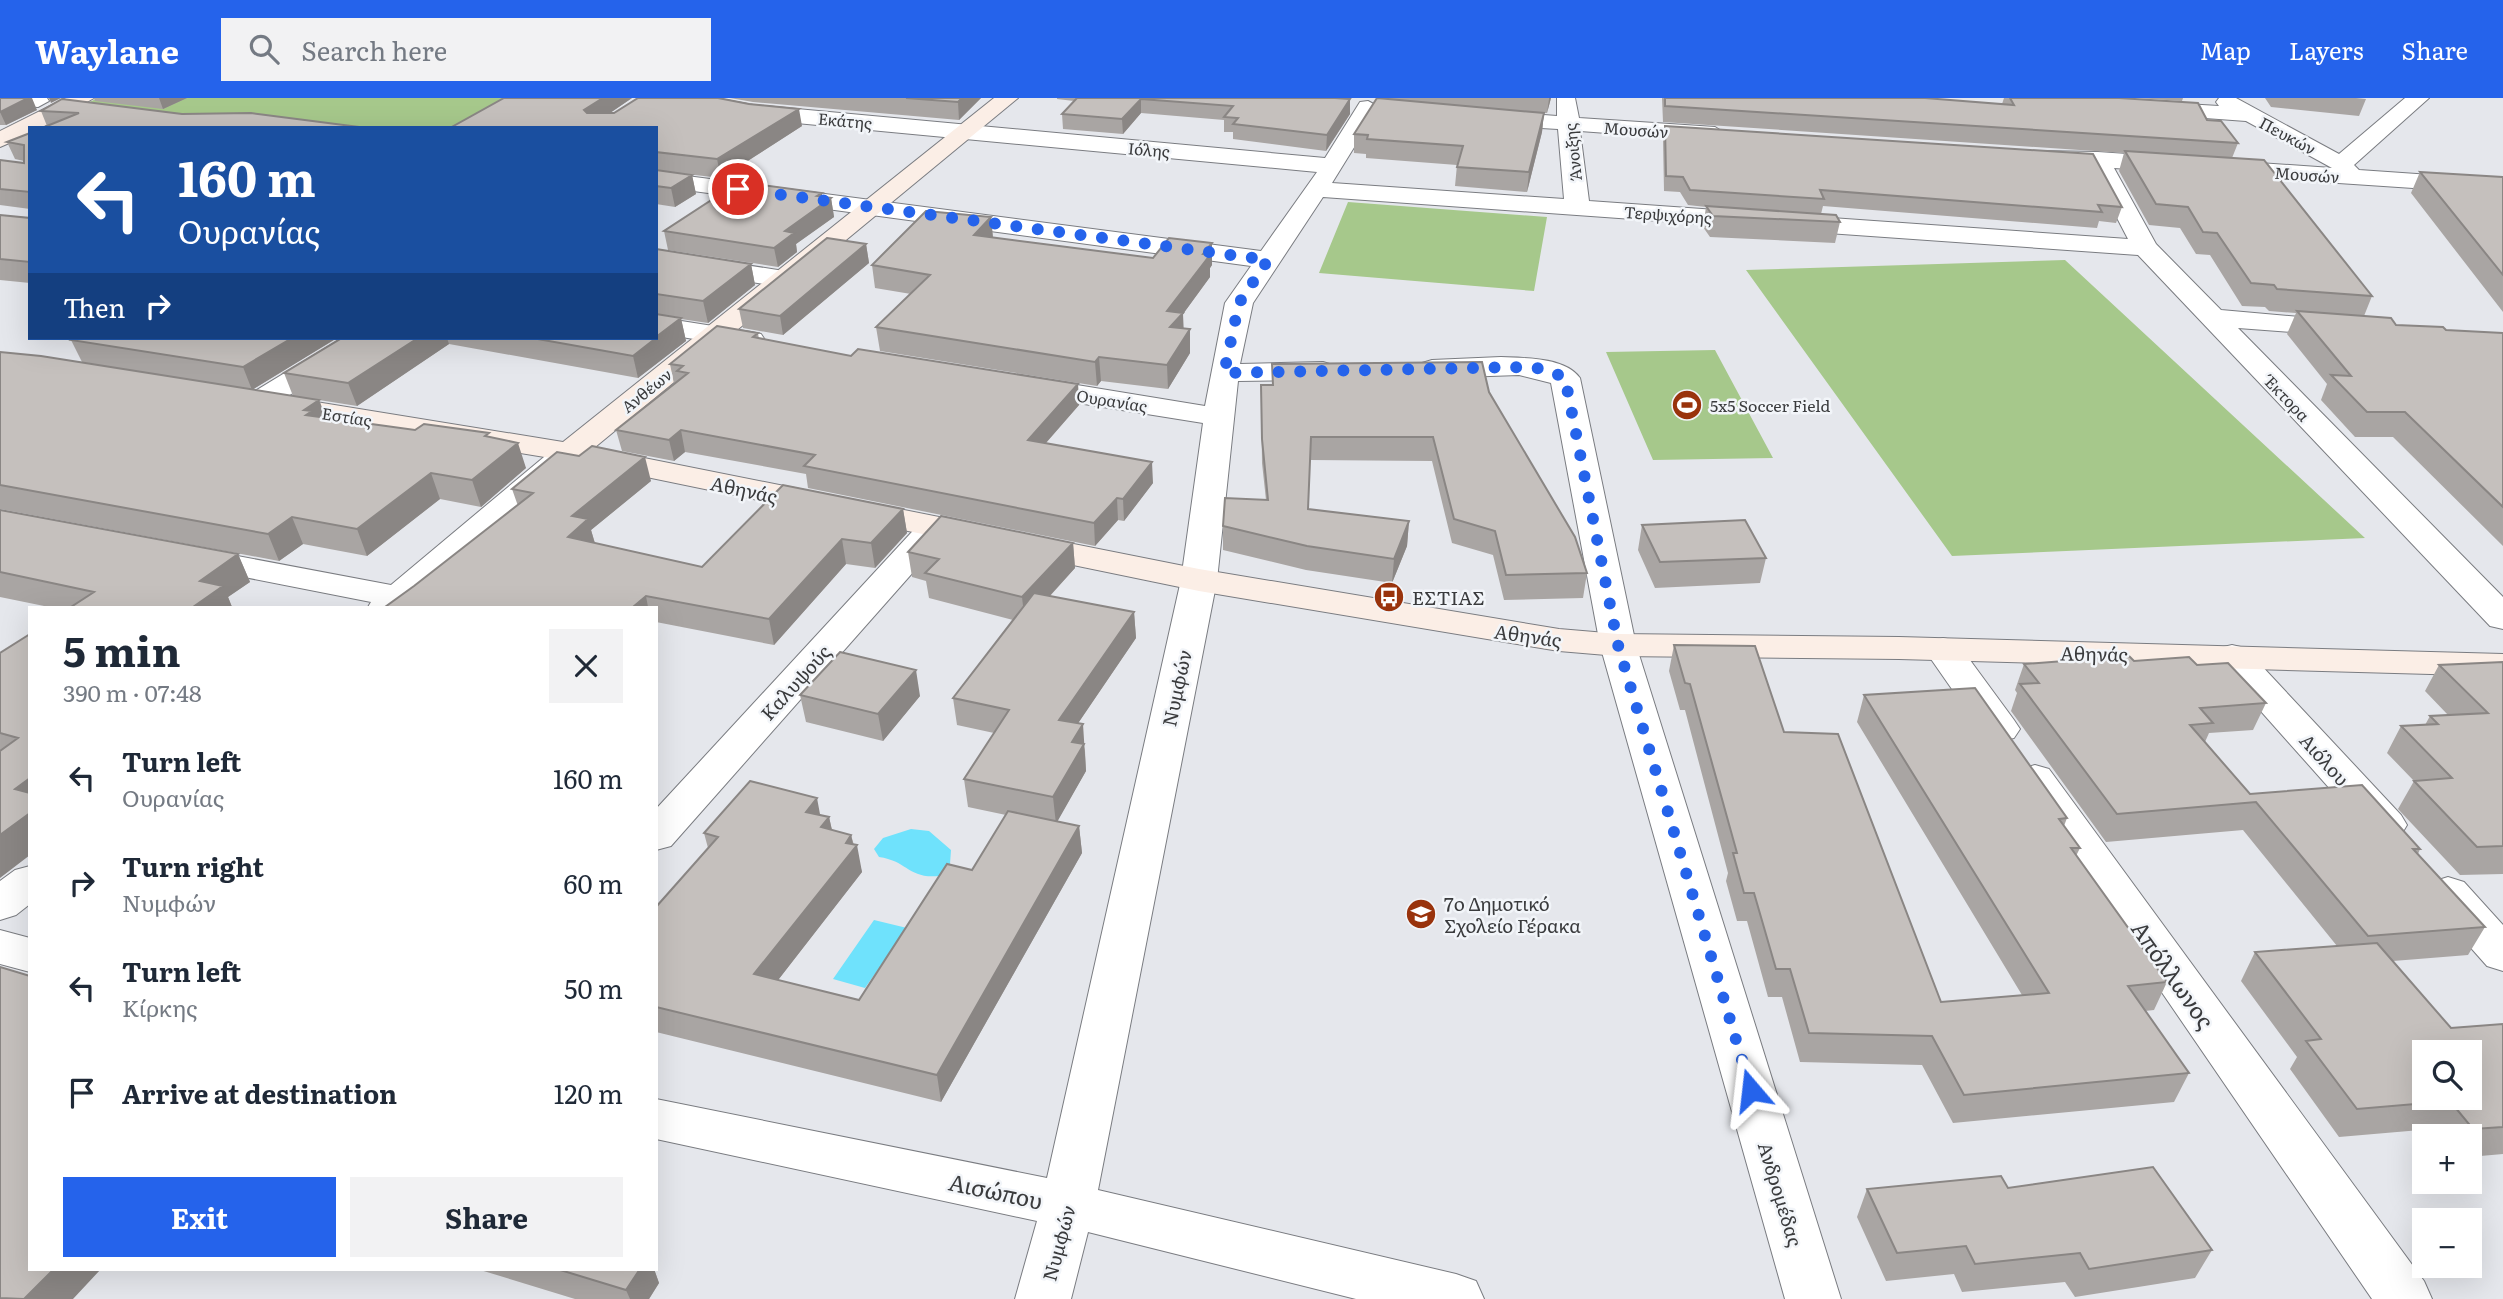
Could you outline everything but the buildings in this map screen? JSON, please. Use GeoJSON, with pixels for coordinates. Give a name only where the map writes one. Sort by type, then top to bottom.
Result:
{"type":"FeatureCollection","features":[{"type":"Feature","properties":{"kind":"street","name":"Εκάτης"},"geometry":{"type":"LineString","coordinates":[[682,98],[753,112],[966,131]]}},
{"type":"Feature","properties":{"kind":"street","name":"Ανθέων"},"geometry":{"type":"LineString","coordinates":[[393,602],[569,452],[1007,98]]}},
{"type":"Feature","properties":{"kind":"street","name":"Άνοιξης"},"geometry":{"type":"LineString","coordinates":[[1566,98],[1577,207]]}},
{"type":"Feature","properties":{"kind":"street","name":"Πευκών"},"geometry":{"type":"LineString","coordinates":[[2219,98],[2346,170]]}},
{"type":"Feature","properties":{"kind":"street"},"geometry":{"type":"LineString","coordinates":[[2346,170],[2418,98]]}},
{"type":"Feature","properties":{"kind":"street"},"geometry":{"type":"LineString","coordinates":[[0,99],[41,99]]}},
{"type":"Feature","properties":{"kind":"street"},"geometry":{"type":"LineString","coordinates":[[0,120],[41,99]]}},
{"type":"Feature","properties":{"kind":"street"},"geometry":{"type":"LineString","coordinates":[[0,140],[75,102],[107,111]]}},
{"type":"Feature","properties":{"kind":"street"},"geometry":{"type":"LineString","coordinates":[[2126,106],[2250,114]]}},
{"type":"Feature","properties":{"kind":"street","name":"Νυμφών"},"geometry":{"type":"LineString","coordinates":[[1043,1299],[1068,1205],[1199,580],[1224,373],[1239,303],[1324,177],[1367,107]]}},
{"type":"Feature","properties":{"kind":"street","name":"Μουσών"},"geometry":{"type":"LineString","coordinates":[[1476,117],[1733,135]]}},
{"type":"Feature","properties":{"kind":"street","name":"Ιόλης"},"geometry":{"type":"LineString","coordinates":[[966,131],[1324,177]]}},
{"type":"Feature","properties":{"kind":"street","name":"Μουσών"},"geometry":{"type":"LineString","coordinates":[[2017,154],[2346,170],[2503,187]]}},
{"type":"Feature","properties":{"kind":"street","name":"Έκτορα"},"geometry":{"type":"LineString","coordinates":[[2098,159],[2145,248],[2503,618]]}},
{"type":"Feature","properties":{"kind":"street","name":"Τερψιχόρης"},"geometry":{"type":"LineString","coordinates":[[1324,177],[1577,207],[2145,248]]}},
{"type":"Feature","properties":{"kind":"street"},"geometry":{"type":"LineString","coordinates":[[658,179],[1268,260]]}},
{"type":"Feature","properties":{"kind":"street"},"geometry":{"type":"LineString","coordinates":[[658,259],[784,279]]}},
{"type":"Feature","properties":{"kind":"street"},"geometry":{"type":"LineString","coordinates":[[2211,318],[2378,331]]}},
{"type":"Feature","properties":{"kind":"street"},"geometry":{"type":"LineString","coordinates":[[658,325],[783,345]]}},
{"type":"Feature","properties":{"kind":"street","name":"Εστίας"},"geometry":{"type":"LineString","coordinates":[[357,340],[245,400],[569,452]]}},
{"type":"Feature","properties":{"kind":"street","name":"Ανδρομέδας"},"geometry":{"type":"LineString","coordinates":[[1409,369],[1546,369],[1565,378],[1618,645],[1813,1299]]}},
{"type":"Feature","properties":{"kind":"street"},"geometry":{"type":"LineString","coordinates":[[1224,373],[1356,370]]}},
{"type":"Feature","properties":{"kind":"street","name":"Ουρανίας"},"geometry":{"type":"LineString","coordinates":[[1001,381],[1219,417]]}},
{"type":"Feature","properties":{"kind":"street","name":"Αθηνάς"},"geometry":{"type":"LineString","coordinates":[[569,452],[1199,580],[1496,631],[1618,645],[1943,649],[2503,665]]}},
{"type":"Feature","properties":{"kind":"street","name":"Καλυψούς"},"geometry":{"type":"LineString","coordinates":[[658,834],[934,528]]}},
{"type":"Feature","properties":{"kind":"street"},"geometry":{"type":"LineString","coordinates":[[160,551],[393,602]]}},
{"type":"Feature","properties":{"kind":"street","name":"Απόλλωνος"},"geometry":{"type":"LineString","coordinates":[[1943,649],[2404,1299]]}},
{"type":"Feature","properties":{"kind":"street","name":"Αιόλου"},"geometry":{"type":"LineString","coordinates":[[2232,656],[2503,954]]}},
{"type":"Feature","properties":{"kind":"street"},"geometry":{"type":"LineString","coordinates":[[0,904],[28,883]]}},
{"type":"Feature","properties":{"kind":"street"},"geometry":{"type":"LineString","coordinates":[[0,947],[28,954]]}},
{"type":"Feature","properties":{"kind":"street","name":"Αισώπου"},"geometry":{"type":"LineString","coordinates":[[658,1119],[1068,1205],[1455,1299]]}},
{"type":"Feature","properties":{"kind":"green space"},"geometry":{"type":"Polygon","coordinates":[[[98,98],[627,98],[579,126],[241,126],[81,106],[98,98]]]}},
{"type":"Feature","properties":{"kind":"green space"},"geometry":{"type":"Polygon","coordinates":[[[1348,202],[1547,217],[1534,291],[1319,273],[1348,202]]]}},
{"type":"Feature","properties":{"kind":"green space"},"geometry":{"type":"Polygon","coordinates":[[[2065,260],[2365,538],[1952,556],[1746,270],[2065,260]]]}},
{"type":"Feature","properties":{"kind":"green space","name":"5x5 Soccer Field"},"geometry":{"type":"Polygon","coordinates":[[[1715,350],[1773,458],[1653,460],[1606,352],[1715,350]]]}},
{"type":"Feature","properties":{"kind":"water"},"geometry":{"type":"Polygon","coordinates":[[[911,829],[929,831],[951,850],[950,864],[939,876],[921,875],[889,859],[879,857],[874,849],[883,838],[911,829]]]}},
{"type":"Feature","properties":{"kind":"water"},"geometry":{"type":"Polygon","coordinates":[[[874,920],[907,928],[865,988],[833,979],[874,920]]]}},
{"type":"Feature","properties":{"kind":"place","name":"5x5 Soccer Field"},"geometry":{"type":"Point","coordinates":[1687,405]}},
{"type":"Feature","properties":{"kind":"place","name":"ΕΣΤΙΑΣ"},"geometry":{"type":"Point","coordinates":[1389,597]}},
{"type":"Feature","properties":{"kind":"place","name":"7o Δημοτικό Σχολείο Γέρακα"},"geometry":{"type":"Point","coordinates":[1421,914]}},
{"type":"Feature","properties":{"kind":"route"},"geometry":{"type":"LineString","coordinates":[[738,189],[1268,260],[1239,303],[1224,373],[1523,367],[1546,369],[1565,378],[1618,645],[1751,1090]]}}]}
